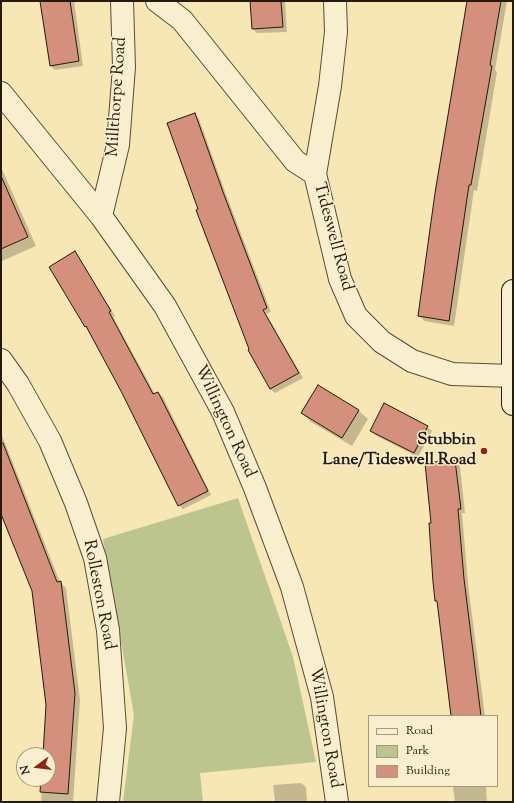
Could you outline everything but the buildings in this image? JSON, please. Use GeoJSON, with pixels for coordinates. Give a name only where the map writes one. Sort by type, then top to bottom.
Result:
{"type":"FeatureCollection","features":[{"type":"Feature","properties":{"kind":"street","name":"Millthorpe Road"},"geometry":{"type":"LineString","coordinates":[[101,216],[118,145],[124,67],[122,1]]}},
{"type":"Feature","properties":{"kind":"street","name":"Tideswell Road"},"geometry":{"type":"LineString","coordinates":[[157,1],[182,20],[295,161],[315,174]]}},
{"type":"Feature","properties":{"kind":"street","name":"Tideswell Road"},"geometry":{"type":"LineString","coordinates":[[335,1],[336,32],[331,78],[315,174],[340,279],[356,316],[382,342],[412,361],[452,374],[512,376]]}},
{"type":"Feature","properties":{"kind":"street","name":"Willington Road"},"geometry":{"type":"LineString","coordinates":[[1,93],[101,216],[165,306],[223,412],[255,488],[292,587],[322,697],[337,802]]}},
{"type":"Feature","properties":{"kind":"street"},"geometry":{"type":"LineString","coordinates":[[513,291],[513,404]]}},
{"type":"Feature","properties":{"kind":"street","name":"Rolleston Road"},"geometry":{"type":"LineString","coordinates":[[1,360],[18,384],[50,441],[76,503],[95,558],[108,630],[115,728],[108,802]]}},
{"type":"Feature","properties":{"kind":"green space"},"geometry":{"type":"Polygon","coordinates":[[[238,498],[293,657],[316,762],[200,773],[203,802],[123,802],[134,715],[103,539],[238,498]]]}},
{"type":"Feature","properties":{"kind":"place","name":"Stubbin Lane/Tideswell Road"},"geometry":{"type":"Point","coordinates":[484,451]}}]}
